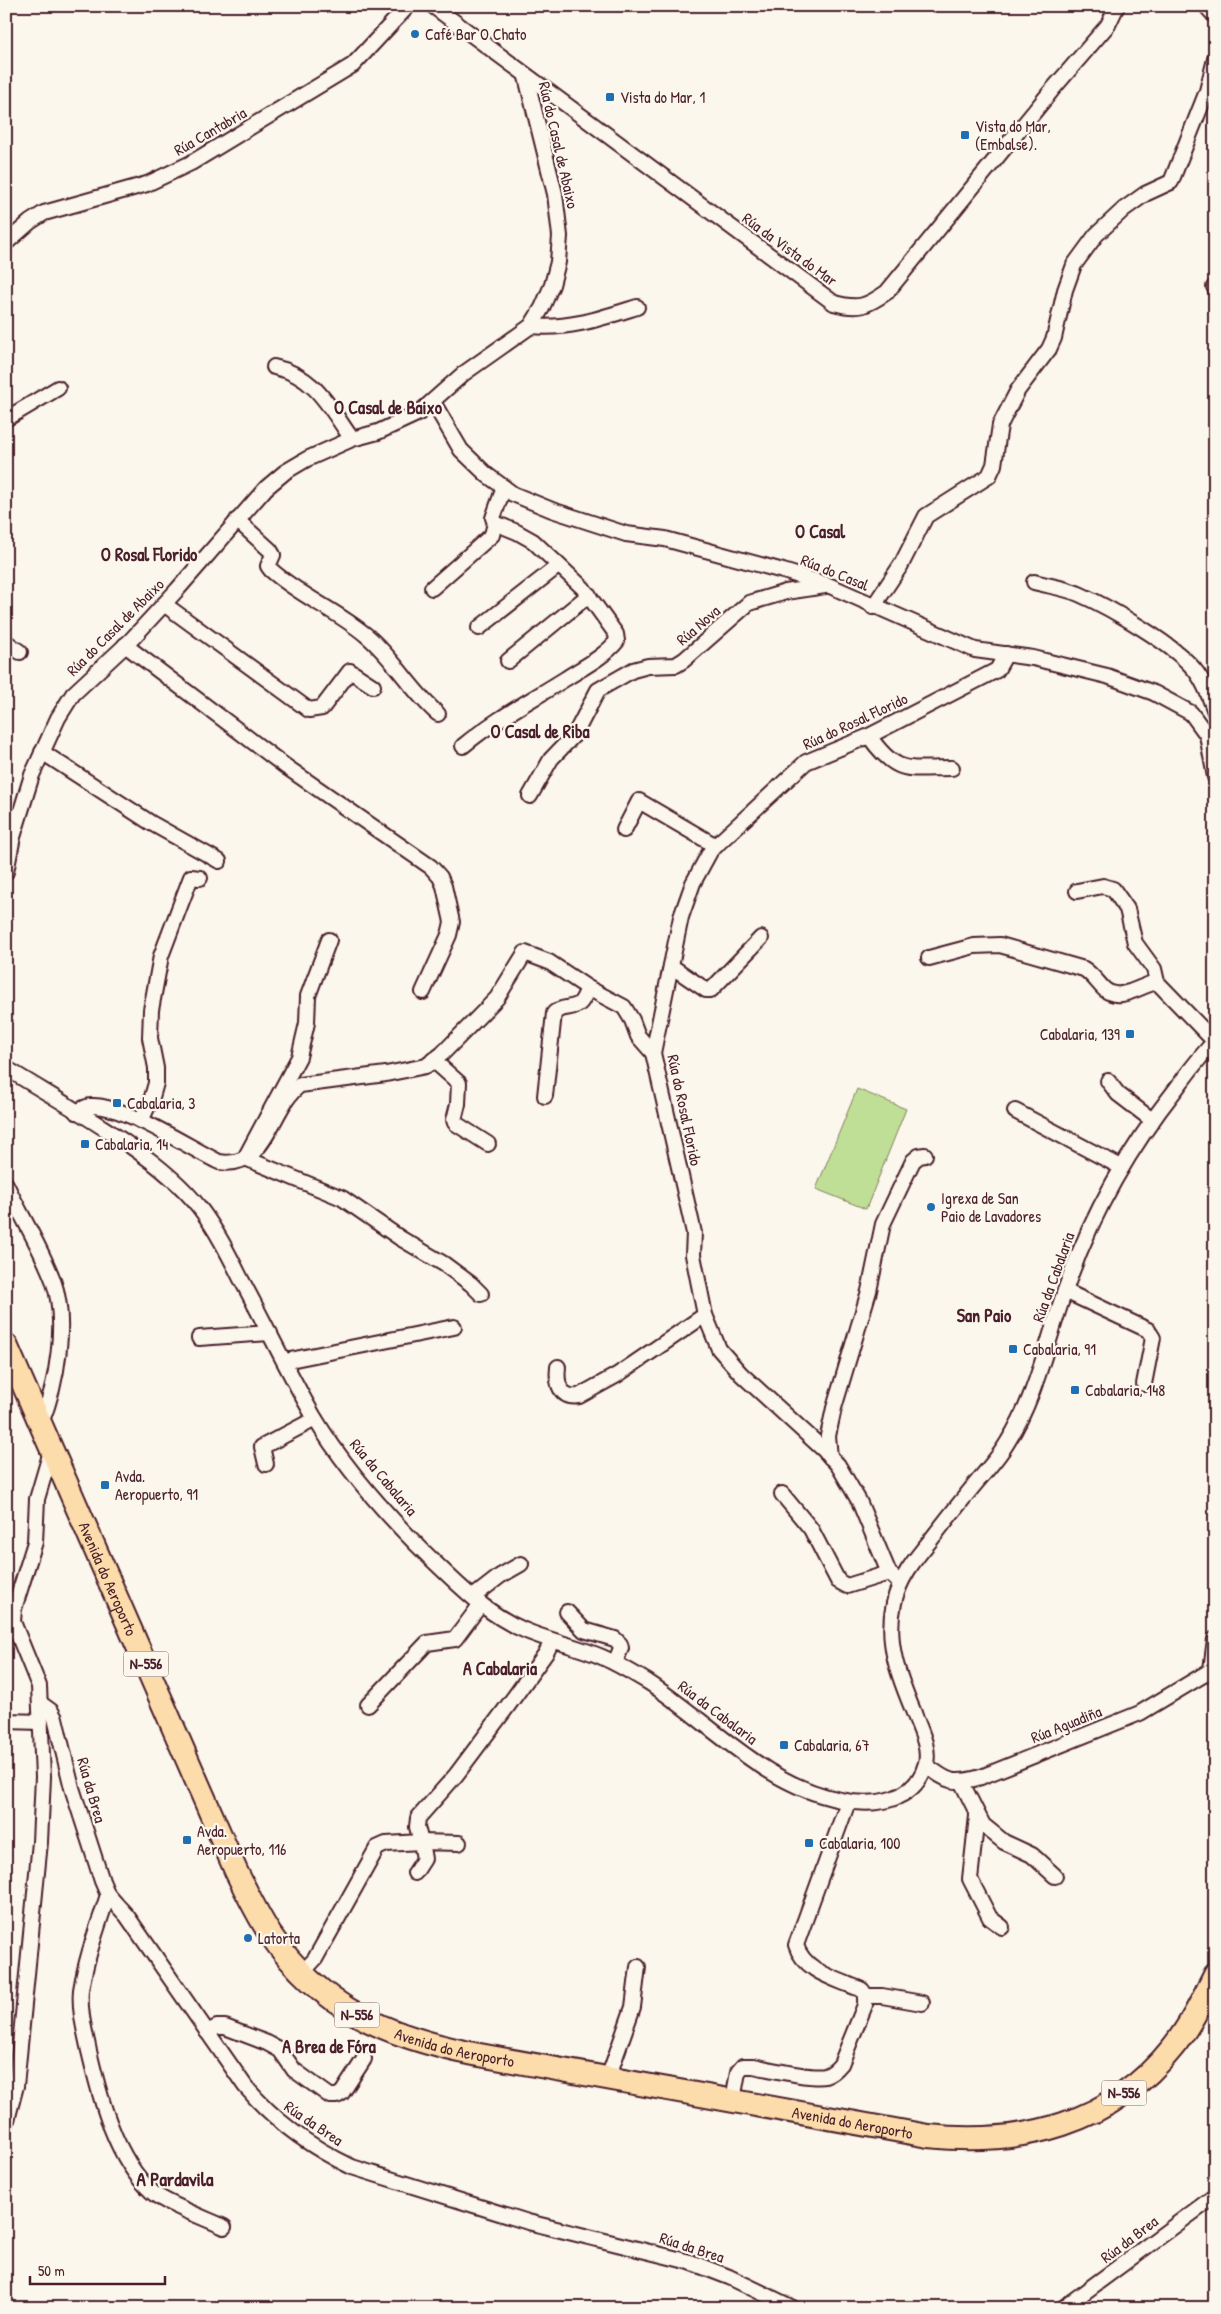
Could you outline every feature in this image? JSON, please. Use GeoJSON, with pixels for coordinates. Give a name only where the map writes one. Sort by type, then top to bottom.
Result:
{"type":"FeatureCollection","features":[{"type":"Feature","properties":{"kind":"main road","name":"Avenida do Aeroporto"},"geometry":{"type":"LineString","coordinates":[[6,1346],[236,1871],[256,1912],[271,1935],[302,1973],[339,2004],[356,2014],[395,2034],[421,2043],[900,2131],[956,2139],[983,2139],[1021,2136],[1048,2130],[1105,2107],[1138,2083],[1174,2046],[1197,2010],[1215,1975]]}},
{"type":"Feature","properties":{"kind":"street","name":"Rúa Cantabria"},"geometry":{"type":"LineString","coordinates":[[6,243],[30,222],[44,213],[147,184],[191,163],[352,65],[408,6]]}},
{"type":"Feature","properties":{"kind":"street","name":"Rúa da Vista do Mar"},"geometry":{"type":"LineString","coordinates":[[433,6],[526,77],[834,303],[851,308],[869,304],[887,292],[1052,90],[1108,25],[1117,6]]}},
{"type":"Feature","properties":{"kind":"street"},"geometry":{"type":"LineString","coordinates":[[1206,6],[1215,16]]}},
{"type":"Feature","properties":{"kind":"street"},"geometry":{"type":"LineString","coordinates":[[874,607],[901,565],[926,516],[988,476],[994,464],[1000,426],[1004,417],[1018,390],[1054,338],[1065,290],[1074,265],[1096,235],[1124,209],[1146,194],[1172,182],[1207,91],[1215,59]]}},
{"type":"Feature","properties":{"kind":"street","name":"Rúa do Casal de Abaixo"},"geometry":{"type":"LineString","coordinates":[[6,872],[16,828],[32,775],[58,718],[73,694],[125,645],[164,604],[266,488],[285,472],[307,459],[352,439],[378,432],[419,413],[463,374],[531,326],[542,308],[552,285],[558,262],[560,236],[555,194],[526,77]]}},
{"type":"Feature","properties":{"kind":"street"},"geometry":{"type":"LineString","coordinates":[[531,326],[548,328],[568,326],[637,307]]}},
{"type":"Feature","properties":{"kind":"street"},"geometry":{"type":"LineString","coordinates":[[274,366],[289,370],[304,378],[316,388],[352,439]]}},
{"type":"Feature","properties":{"kind":"street"},"geometry":{"type":"LineString","coordinates":[[6,419],[58,388]]}},
{"type":"Feature","properties":{"kind":"street","name":"Rúa do Casal"},"geometry":{"type":"LineString","coordinates":[[433,402],[461,450],[487,475],[513,494],[552,510],[626,534],[665,539],[828,585],[874,607],[975,650],[1032,658],[1107,676],[1154,693],[1190,713],[1211,733],[1215,777]]}},
{"type":"Feature","properties":{"kind":"street"},"geometry":{"type":"LineString","coordinates":[[432,588],[492,535],[495,523],[494,518],[504,487]]}},
{"type":"Feature","properties":{"kind":"street"},"geometry":{"type":"LineString","coordinates":[[238,520],[270,550],[273,555],[268,566],[270,570],[304,596],[330,610],[366,635],[387,655],[426,704],[438,714]]}},
{"type":"Feature","properties":{"kind":"street"},"geometry":{"type":"LineString","coordinates":[[463,746],[498,719],[539,697],[614,646],[617,641],[616,634],[589,595],[533,541],[495,523]]}},
{"type":"Feature","properties":{"kind":"street"},"geometry":{"type":"LineString","coordinates":[[479,628],[558,566]]}},
{"type":"Feature","properties":{"kind":"street"},"geometry":{"type":"LineString","coordinates":[[1034,582],[1077,593],[1110,610],[1163,643],[1196,671],[1204,684],[1215,712]]}},
{"type":"Feature","properties":{"kind":"street","name":"Rúa Nova"},"geometry":{"type":"LineString","coordinates":[[530,796],[551,759],[574,734],[588,713],[594,696],[605,685],[633,670],[648,666],[676,664],[684,660],[749,603],[786,592],[828,585]]}},
{"type":"Feature","properties":{"kind":"street"},"geometry":{"type":"LineString","coordinates":[[508,662],[589,595]]}},
{"type":"Feature","properties":{"kind":"street"},"geometry":{"type":"LineString","coordinates":[[164,604],[308,710],[322,708],[350,671],[373,686]]}},
{"type":"Feature","properties":{"kind":"street"},"geometry":{"type":"LineString","coordinates":[[6,642],[20,652]]}},
{"type":"Feature","properties":{"kind":"street"},"geometry":{"type":"LineString","coordinates":[[125,645],[285,766],[436,872],[444,886],[452,922],[449,935],[423,992]]}},
{"type":"Feature","properties":{"kind":"street","name":"Rúa do Rosal Florido"},"geometry":{"type":"LineString","coordinates":[[895,1578],[859,1501],[838,1466],[741,1374],[719,1349],[706,1315],[693,1255],[694,1232],[653,1053],[682,917],[693,883],[716,846],[806,762],[869,736],[997,670],[1006,654]]}},
{"type":"Feature","properties":{"kind":"street"},"geometry":{"type":"LineString","coordinates":[[869,736],[882,754],[892,763],[903,768],[952,768]]}},
{"type":"Feature","properties":{"kind":"street"},"geometry":{"type":"LineString","coordinates":[[42,752],[151,823],[219,861]]}},
{"type":"Feature","properties":{"kind":"street"},"geometry":{"type":"LineString","coordinates":[[624,830],[639,801],[716,846]]}},
{"type":"Feature","properties":{"kind":"street"},"geometry":{"type":"LineString","coordinates":[[141,1120],[152,1097],[156,1082],[156,1068],[150,1038],[151,1010],[161,956],[192,877],[200,878]]}},
{"type":"Feature","properties":{"kind":"street"},"geometry":{"type":"LineString","coordinates":[[1077,891],[1103,886],[1113,889],[1127,909],[1135,943],[1154,969],[1157,982],[1214,1041]]}},
{"type":"Feature","properties":{"kind":"street"},"geometry":{"type":"LineString","coordinates":[[671,966],[706,990],[711,990],[761,938]]}},
{"type":"Feature","properties":{"kind":"street"},"geometry":{"type":"LineString","coordinates":[[245,1158],[299,1056],[307,1023],[308,996],[329,940]]}},
{"type":"Feature","properties":{"kind":"street"},"geometry":{"type":"LineString","coordinates":[[929,958],[965,947],[1000,945],[1084,969],[1096,977],[1104,988],[1112,994],[1122,995],[1147,984],[1157,982]]}},
{"type":"Feature","properties":{"kind":"street"},"geometry":{"type":"LineString","coordinates":[[76,1112],[88,1106],[96,1106],[141,1120],[219,1162],[233,1164],[245,1158],[260,1146],[291,1092],[300,1085],[403,1071],[426,1066],[497,998],[525,953],[549,962],[588,988],[624,1006],[638,1036],[653,1053]]}},
{"type":"Feature","properties":{"kind":"street"},"geometry":{"type":"LineString","coordinates":[[545,1096],[554,1013],[563,1007],[575,1006],[580,1003],[588,988]]}},
{"type":"Feature","properties":{"kind":"street","name":"Rúa da Cabalaria"},"geometry":{"type":"LineString","coordinates":[[6,1068],[148,1160],[174,1181],[199,1206],[222,1242],[315,1419],[376,1499],[448,1575],[477,1601],[503,1620],[552,1641],[600,1656],[615,1663],[681,1705],[780,1779],[814,1794],[848,1802],[877,1803],[902,1796],[914,1786],[926,1765],[927,1754],[922,1735],[896,1666],[891,1644],[891,1619],[895,1578],[918,1555],[1000,1454],[1019,1425],[1037,1380],[1065,1291],[1101,1203],[1121,1166],[1152,1120],[1214,1041]]}},
{"type":"Feature","properties":{"kind":"street"},"geometry":{"type":"LineString","coordinates":[[433,1060],[459,1083],[455,1123],[488,1144]]}},
{"type":"Feature","properties":{"kind":"street"},"geometry":{"type":"LineString","coordinates":[[1108,1081],[1118,1094],[1152,1120]]}},
{"type":"Feature","properties":{"kind":"street"},"geometry":{"type":"LineString","coordinates":[[1015,1111],[1121,1166]]}},
{"type":"Feature","properties":{"kind":"street"},"geometry":{"type":"LineString","coordinates":[[830,1457],[828,1436],[834,1408],[869,1291],[883,1224],[914,1161],[919,1156],[926,1155]]}},
{"type":"Feature","properties":{"kind":"street"},"geometry":{"type":"LineString","coordinates":[[245,1158],[342,1198],[400,1238],[444,1264],[481,1294]]}},
{"type":"Feature","properties":{"kind":"street"},"geometry":{"type":"LineString","coordinates":[[6,1184],[38,1244],[54,1282],[59,1312],[59,1344],[54,1384],[41,1423]]}},
{"type":"Feature","properties":{"kind":"street"},"geometry":{"type":"LineString","coordinates":[[1065,1291],[1148,1330],[1154,1338],[1144,1384]]}},
{"type":"Feature","properties":{"kind":"street"},"geometry":{"type":"LineString","coordinates":[[558,1367],[559,1387],[563,1393],[573,1397],[579,1396],[617,1375],[706,1315]]}},
{"type":"Feature","properties":{"kind":"street"},"geometry":{"type":"LineString","coordinates":[[285,1361],[454,1327]]}},
{"type":"Feature","properties":{"kind":"street"},"geometry":{"type":"LineString","coordinates":[[199,1338],[270,1333]]}},
{"type":"Feature","properties":{"kind":"street"},"geometry":{"type":"LineString","coordinates":[[266,1464],[261,1450],[262,1447],[315,1419]]}},
{"type":"Feature","properties":{"kind":"street"},"geometry":{"type":"LineString","coordinates":[[6,2124],[16,2086],[40,1842],[43,1777],[39,1686],[13,1622],[10,1606],[31,1559],[35,1542],[37,1499],[52,1448]]}},
{"type":"Feature","properties":{"kind":"street"},"geometry":{"type":"LineString","coordinates":[[782,1494],[811,1529],[838,1582],[842,1585],[847,1586],[895,1578]]}},
{"type":"Feature","properties":{"kind":"street"},"geometry":{"type":"LineString","coordinates":[[368,1705],[427,1643],[455,1639],[477,1601],[500,1576],[521,1564]]}},
{"type":"Feature","properties":{"kind":"street"},"geometry":{"type":"LineString","coordinates":[[567,1612],[584,1630],[615,1639],[620,1644],[621,1648],[615,1663]]}},
{"type":"Feature","properties":{"kind":"street"},"geometry":{"type":"LineString","coordinates":[[1213,1669],[1215,1639]]}},
{"type":"Feature","properties":{"kind":"street"},"geometry":{"type":"LineString","coordinates":[[415,1873],[424,1859],[417,1827],[418,1818],[456,1775],[508,1707],[546,1654],[552,1641]]}},
{"type":"Feature","properties":{"kind":"street","name":"Rúa Aguadiña"},"geometry":{"type":"LineString","coordinates":[[962,1783],[1140,1714],[1213,1669]]}},
{"type":"Feature","properties":{"kind":"street","name":"Rúa da Brea"},"geometry":{"type":"LineString","coordinates":[[40,1703],[51,1711],[56,1718],[72,1788],[108,1895],[127,1916],[245,2086],[264,2110],[294,2134],[327,2155],[352,2167],[528,2222],[690,2262],[729,2277],[793,2308]]}},
{"type":"Feature","properties":{"kind":"street"},"geometry":{"type":"LineString","coordinates":[[6,1721],[41,1722]]}},
{"type":"Feature","properties":{"kind":"street"},"geometry":{"type":"LineString","coordinates":[[926,1765],[947,1781],[962,1783],[983,1825],[1004,1842],[1032,1855],[1055,1876]]}},
{"type":"Feature","properties":{"kind":"street"},"geometry":{"type":"LineString","coordinates":[[733,2100],[738,2072],[743,2066],[813,2076],[825,2076],[836,2071],[842,2064],[865,2006],[865,1996],[862,1990],[826,1976],[812,1967],[799,1953],[796,1945],[848,1802]]}},
{"type":"Feature","properties":{"kind":"street"},"geometry":{"type":"LineString","coordinates":[[977,1816],[970,1879],[990,1918],[1002,1926]]}},
{"type":"Feature","properties":{"kind":"street"},"geometry":{"type":"LineString","coordinates":[[302,1973],[315,1959],[377,1848],[386,1844],[421,1842],[459,1843]]}},
{"type":"Feature","properties":{"kind":"street"},"geometry":{"type":"LineString","coordinates":[[108,1895],[91,1948],[81,1992],[84,2026],[102,2106],[117,2139],[140,2180],[154,2194],[224,2227]]}},
{"type":"Feature","properties":{"kind":"street"},"geometry":{"type":"LineString","coordinates":[[608,2078],[633,2007],[638,1967]]}},
{"type":"Feature","properties":{"kind":"street"},"geometry":{"type":"LineString","coordinates":[[865,1996],[882,1996],[922,2003]]}},
{"type":"Feature","properties":{"kind":"street"},"geometry":{"type":"LineString","coordinates":[[207,2032],[216,2027],[225,2027],[267,2042],[280,2050],[294,2070],[330,2096],[337,2096],[342,2093],[364,2059]]}},
{"type":"Feature","properties":{"kind":"street","name":"Rúa da Brea"},"geometry":{"type":"LineString","coordinates":[[1063,2308],[1215,2196]]}},
{"type":"Feature","properties":{"kind":"green space"},"geometry":{"type":"Polygon","coordinates":[[[857,1089],[906,1109],[866,1209],[816,1189],[857,1089]]]}},
{"type":"Feature","properties":{"kind":"place","name":"Café Bar O Chato"},"geometry":{"type":"Point","coordinates":[415,34]}},
{"type":"Feature","properties":{"kind":"place","name":"Vista do Mar, 1"},"geometry":{"type":"Point","coordinates":[610,97]}},
{"type":"Feature","properties":{"kind":"place","name":"Vista do Mar, (Embalse)."},"geometry":{"type":"Point","coordinates":[965,135]}},
{"type":"Feature","properties":{"kind":"place","name":"Cabalaria, 139"},"geometry":{"type":"Point","coordinates":[1130,1034]}},
{"type":"Feature","properties":{"kind":"place","name":"Cabalaria, 3"},"geometry":{"type":"Point","coordinates":[117,1103]}},
{"type":"Feature","properties":{"kind":"place","name":"Cabalaria, 14"},"geometry":{"type":"Point","coordinates":[85,1144]}},
{"type":"Feature","properties":{"kind":"place","name":"Igrexa de San Paio de Lavadores"},"geometry":{"type":"Point","coordinates":[931,1207]}},
{"type":"Feature","properties":{"kind":"place","name":"Cabalaria, 91"},"geometry":{"type":"Point","coordinates":[1013,1349]}},
{"type":"Feature","properties":{"kind":"place","name":"Cabalaria, 148"},"geometry":{"type":"Point","coordinates":[1075,1390]}},
{"type":"Feature","properties":{"kind":"place","name":"Avda. Aeropuerto, 91"},"geometry":{"type":"Point","coordinates":[105,1485]}},
{"type":"Feature","properties":{"kind":"place","name":"Cabalaria, 67"},"geometry":{"type":"Point","coordinates":[784,1745]}},
{"type":"Feature","properties":{"kind":"place","name":"Avda. Aeropuerto, 116"},"geometry":{"type":"Point","coordinates":[187,1840]}},
{"type":"Feature","properties":{"kind":"place","name":"Cabalaria, 100"},"geometry":{"type":"Point","coordinates":[809,1843]}},
{"type":"Feature","properties":{"kind":"place","name":"Latorta"},"geometry":{"type":"Point","coordinates":[248,1938]}},
{"type":"Feature","properties":{"kind":"district","name":"O Casal de Baixo"},"geometry":{"type":"Point","coordinates":[388,408]}},
{"type":"Feature","properties":{"kind":"district","name":"O Casal"},"geometry":{"type":"Point","coordinates":[820,532]}},
{"type":"Feature","properties":{"kind":"district","name":"O Rosal Florido"},"geometry":{"type":"Point","coordinates":[149,555]}},
{"type":"Feature","properties":{"kind":"district","name":"O Casal de Riba"},"geometry":{"type":"Point","coordinates":[540,732]}},
{"type":"Feature","properties":{"kind":"district","name":"San Paio"},"geometry":{"type":"Point","coordinates":[984,1316]}},
{"type":"Feature","properties":{"kind":"district","name":"A Cabalaria"},"geometry":{"type":"Point","coordinates":[500,1669]}},
{"type":"Feature","properties":{"kind":"district","name":"A Brea de Fóra"},"geometry":{"type":"Point","coordinates":[329,2047]}},
{"type":"Feature","properties":{"kind":"district","name":"A Pardavila"},"geometry":{"type":"Point","coordinates":[175,2179]}}]}
